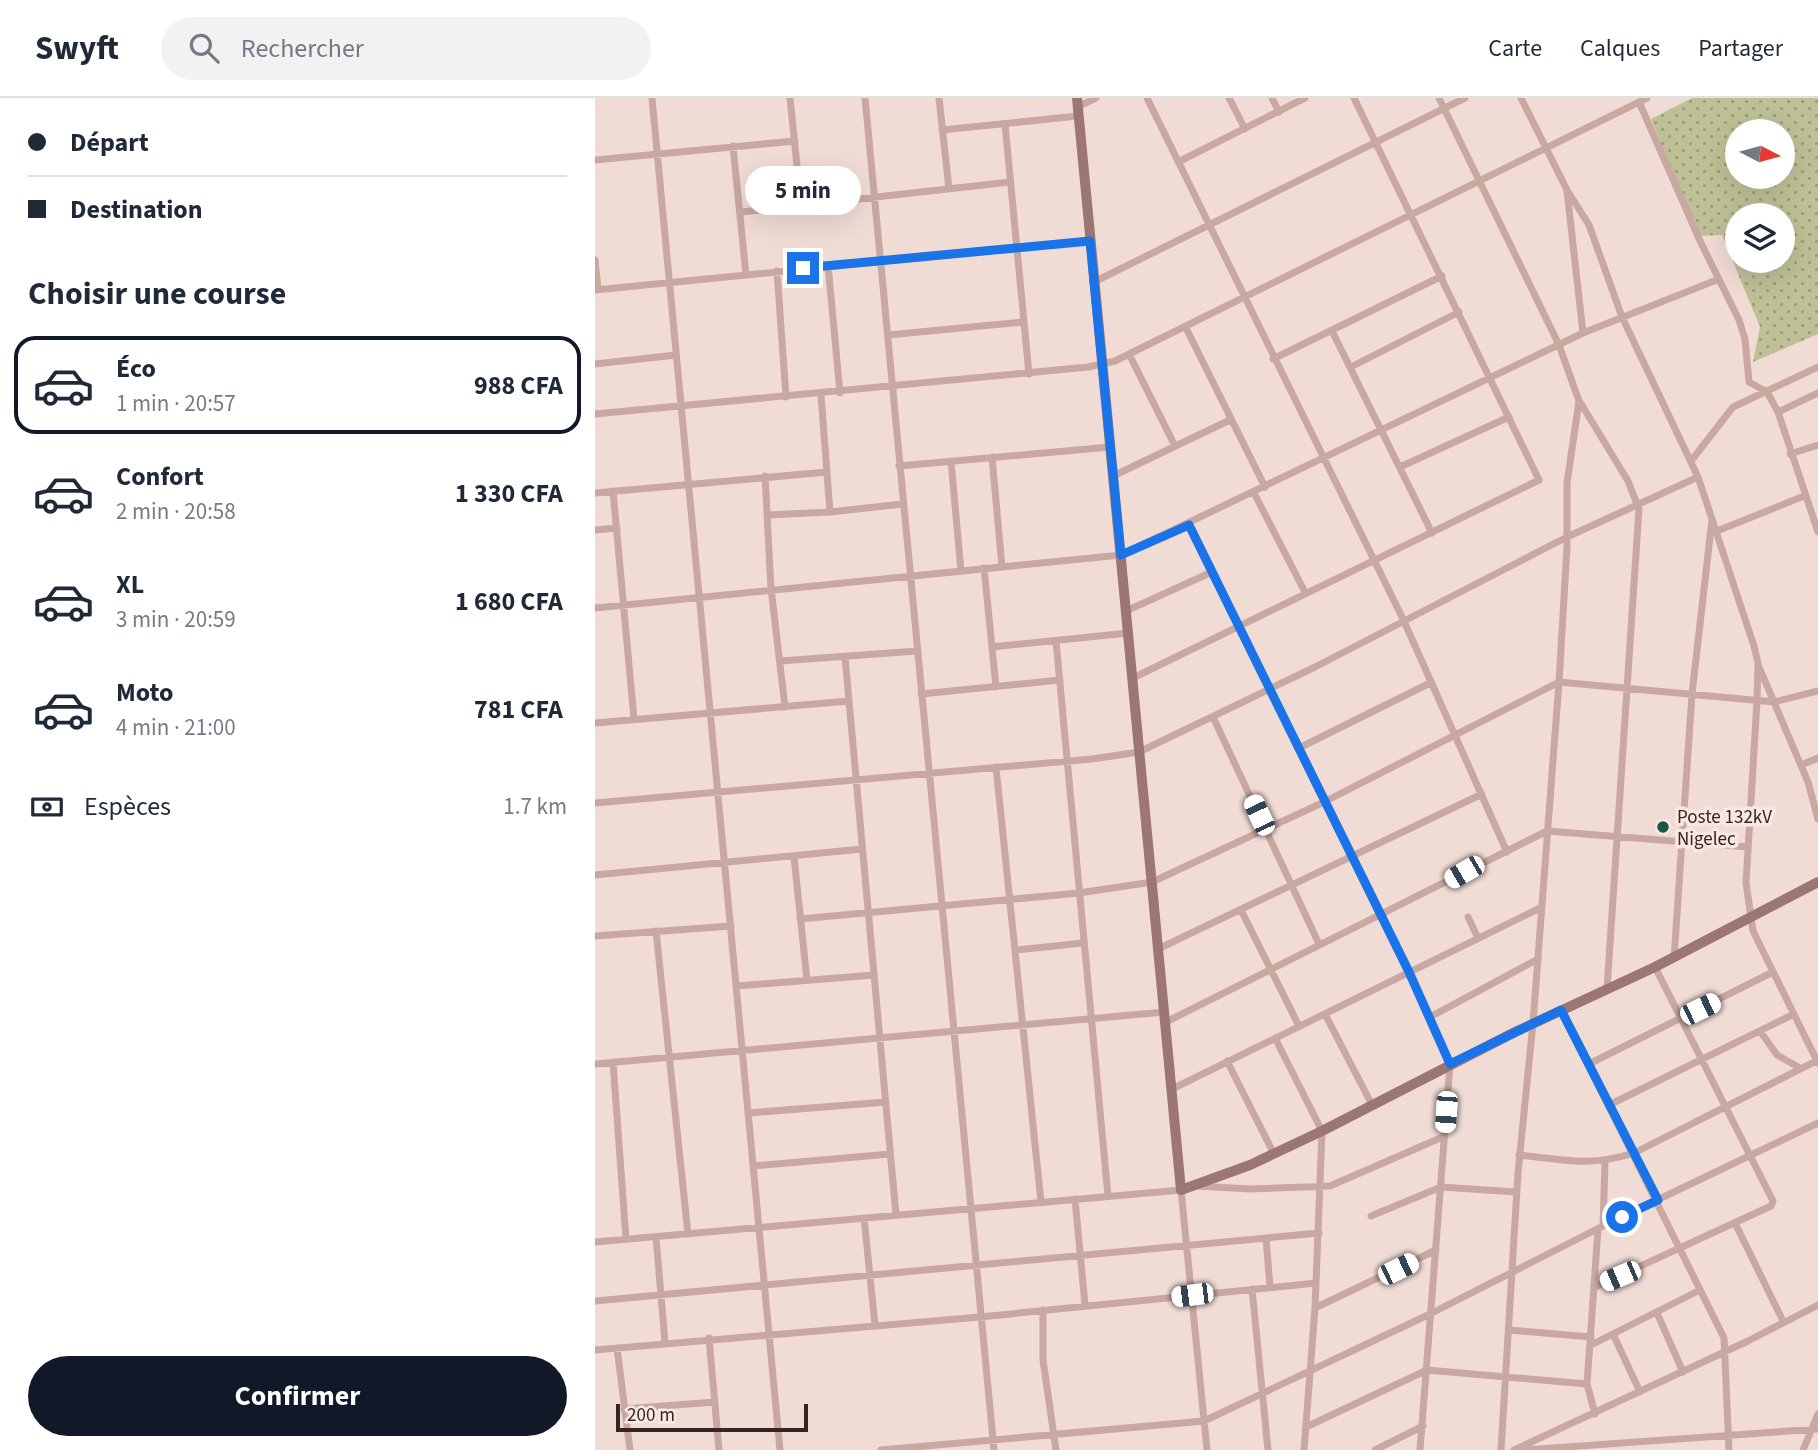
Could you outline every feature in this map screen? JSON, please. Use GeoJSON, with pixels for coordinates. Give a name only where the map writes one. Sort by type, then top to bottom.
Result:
{"type":"FeatureCollection","features":[{"type":"Feature","properties":{"kind":"street"},"geometry":{"type":"LineString","coordinates":[[652,98],[780,1450]]}},
{"type":"Feature","properties":{"kind":"street"},"geometry":{"type":"LineString","coordinates":[[790,98],[801,205]]}},
{"type":"Feature","properties":{"kind":"street"},"geometry":{"type":"LineString","coordinates":[[865,98],[994,1450]]}},
{"type":"Feature","properties":{"kind":"street"},"geometry":{"type":"LineString","coordinates":[[939,98],[949,189]]}},
{"type":"Feature","properties":{"kind":"street"},"geometry":{"type":"LineString","coordinates":[[942,130],[1005,124],[1077,107],[1096,98]]}},
{"type":"Feature","properties":{"kind":"street"},"geometry":{"type":"LineString","coordinates":[[1147,98],[1403,620],[1507,852]]}},
{"type":"Feature","properties":{"kind":"street"},"geometry":{"type":"LineString","coordinates":[[1229,98],[1245,129]]}},
{"type":"Feature","properties":{"kind":"street"},"geometry":{"type":"LineString","coordinates":[[1272,98],[1279,112]]}},
{"type":"Feature","properties":{"kind":"street"},"geometry":{"type":"LineString","coordinates":[[1178,162],[1304,98]]}},
{"type":"Feature","properties":{"kind":"street"},"geometry":{"type":"LineString","coordinates":[[1133,678],[1539,480],[1354,98]]}},
{"type":"Feature","properties":{"kind":"street"},"geometry":{"type":"LineString","coordinates":[[1439,98],[1559,345],[1579,401],[1624,473],[1639,505],[1607,989]]}},
{"type":"Feature","properties":{"kind":"street"},"geometry":{"type":"LineString","coordinates":[[1094,282],[1465,98]]}},
{"type":"Feature","properties":{"kind":"street"},"geometry":{"type":"LineString","coordinates":[[1521,98],[1595,239],[1622,317],[1691,461],[1712,515],[1758,663],[1801,765],[1818,819]]}},
{"type":"Feature","properties":{"kind":"street"},"geometry":{"type":"LineString","coordinates":[[595,414],[1029,374],[1103,364],[1130,356],[1647,98]]}},
{"type":"Feature","properties":{"kind":"street"},"geometry":{"type":"LineString","coordinates":[[1639,102],[1743,330],[1749,382],[1767,391],[1778,412],[1818,533]]}},
{"type":"Feature","properties":{"kind":"street"},"geometry":{"type":"LineString","coordinates":[[1077,107],[1207,1450]]}},
{"type":"Feature","properties":{"kind":"street"},"geometry":{"type":"LineString","coordinates":[[1005,124],[1029,374]]}},
{"type":"Feature","properties":{"kind":"street"},"geometry":{"type":"LineString","coordinates":[[595,160],[795,141]]}},
{"type":"Feature","properties":{"kind":"street"},"geometry":{"type":"LineString","coordinates":[[733,146],[746,275]]}},
{"type":"Feature","properties":{"kind":"street"},"geometry":{"type":"LineString","coordinates":[[741,212],[1010,182]]}},
{"type":"Feature","properties":{"kind":"street"},"geometry":{"type":"LineString","coordinates":[[1567,190],[1583,333]]}},
{"type":"Feature","properties":{"kind":"street"},"geometry":{"type":"LineString","coordinates":[[595,260],[596,289],[669,285],[828,265],[1090,241]]}},
{"type":"Feature","properties":{"kind":"street"},"geometry":{"type":"LineString","coordinates":[[828,265],[840,393]]}},
{"type":"Feature","properties":{"kind":"street"},"geometry":{"type":"LineString","coordinates":[[777,271],[786,397]]}},
{"type":"Feature","properties":{"kind":"street"},"geometry":{"type":"LineString","coordinates":[[1273,359],[1442,276]]}},
{"type":"Feature","properties":{"kind":"street"},"geometry":{"type":"LineString","coordinates":[[595,608],[771,588],[1121,555],[1189,525],[1583,333],[1719,279]]}},
{"type":"Feature","properties":{"kind":"street"},"geometry":{"type":"LineString","coordinates":[[1351,368],[1459,312]]}},
{"type":"Feature","properties":{"kind":"street"},"geometry":{"type":"LineString","coordinates":[[888,335],[1023,322]]}},
{"type":"Feature","properties":{"kind":"street"},"geometry":{"type":"LineString","coordinates":[[1186,328],[1265,487]]}},
{"type":"Feature","properties":{"kind":"street"},"geometry":{"type":"LineString","coordinates":[[1332,331],[1431,533]]}},
{"type":"Feature","properties":{"kind":"street"},"geometry":{"type":"LineString","coordinates":[[595,364],[676,355]]}},
{"type":"Feature","properties":{"kind":"street"},"geometry":{"type":"LineString","coordinates":[[1130,356],[1175,446]]}},
{"type":"Feature","properties":{"kind":"street"},"geometry":{"type":"LineString","coordinates":[[1691,461],[1733,407],[1818,367]]}},
{"type":"Feature","properties":{"kind":"street"},"geometry":{"type":"LineString","coordinates":[[1778,412],[1818,393]]}},
{"type":"Feature","properties":{"kind":"street"},"geometry":{"type":"LineString","coordinates":[[821,395],[830,512]]}},
{"type":"Feature","properties":{"kind":"street"},"geometry":{"type":"LineString","coordinates":[[1501,1450],[1510,1273],[1533,1023],[1559,682],[1567,537],[1567,483],[1579,401]]}},
{"type":"Feature","properties":{"kind":"street"},"geometry":{"type":"LineString","coordinates":[[1400,467],[1509,417]]}},
{"type":"Feature","properties":{"kind":"street"},"geometry":{"type":"LineString","coordinates":[[1113,476],[1230,420]]}},
{"type":"Feature","properties":{"kind":"street"},"geometry":{"type":"LineString","coordinates":[[1790,454],[1818,445]]}},
{"type":"Feature","properties":{"kind":"street"},"geometry":{"type":"LineString","coordinates":[[899,466],[1110,447]]}},
{"type":"Feature","properties":{"kind":"street"},"geometry":{"type":"LineString","coordinates":[[992,457],[1002,566]]}},
{"type":"Feature","properties":{"kind":"street"},"geometry":{"type":"LineString","coordinates":[[951,461],[961,571]]}},
{"type":"Feature","properties":{"kind":"street"},"geometry":{"type":"LineString","coordinates":[[595,493],[827,472]]}},
{"type":"Feature","properties":{"kind":"street"},"geometry":{"type":"LineString","coordinates":[[765,477],[771,588],[785,707]]}},
{"type":"Feature","properties":{"kind":"street"},"geometry":{"type":"LineString","coordinates":[[595,803],[855,781],[1139,752],[1271,689],[1567,537],[1698,478]]}},
{"type":"Feature","properties":{"kind":"street"},"geometry":{"type":"LineString","coordinates":[[613,491],[634,719]]}},
{"type":"Feature","properties":{"kind":"street"},"geometry":{"type":"LineString","coordinates":[[1254,493],[1306,594]]}},
{"type":"Feature","properties":{"kind":"street"},"geometry":{"type":"LineString","coordinates":[[1717,531],[1804,496]]}},
{"type":"Feature","properties":{"kind":"street"},"geometry":{"type":"LineString","coordinates":[[768,515],[903,504]]}},
{"type":"Feature","properties":{"kind":"street"},"geometry":{"type":"LineString","coordinates":[[1674,958],[1692,694],[1712,515]]}},
{"type":"Feature","properties":{"kind":"street"},"geometry":{"type":"LineString","coordinates":[[1189,525],[1409,972],[1450,1064],[1420,1450]]}},
{"type":"Feature","properties":{"kind":"street"},"geometry":{"type":"LineString","coordinates":[[595,530],[617,528]]}},
{"type":"Feature","properties":{"kind":"street"},"geometry":{"type":"LineString","coordinates":[[984,568],[996,687]]}},
{"type":"Feature","properties":{"kind":"street"},"geometry":{"type":"LineString","coordinates":[[1125,611],[1212,572]]}},
{"type":"Feature","properties":{"kind":"street"},"geometry":{"type":"LineString","coordinates":[[992,647],[1128,633]]}},
{"type":"Feature","properties":{"kind":"street"},"geometry":{"type":"LineString","coordinates":[[1056,641],[1108,1196]]}},
{"type":"Feature","properties":{"kind":"street"},"geometry":{"type":"LineString","coordinates":[[780,661],[918,651]]}},
{"type":"Feature","properties":{"kind":"street"},"geometry":{"type":"LineString","coordinates":[[845,657],[896,1215]]}},
{"type":"Feature","properties":{"kind":"street"},"geometry":{"type":"LineString","coordinates":[[1520,1155],[1605,1162],[1634,1153],[1818,1061],[1792,1014],[1749,918],[1748,847],[1758,663]]}},
{"type":"Feature","properties":{"kind":"street"},"geometry":{"type":"LineString","coordinates":[[921,694],[1060,680]]}},
{"type":"Feature","properties":{"kind":"street"},"geometry":{"type":"LineString","coordinates":[[1299,748],[1430,682]]}},
{"type":"Feature","properties":{"kind":"street"},"geometry":{"type":"LineString","coordinates":[[800,919],[1079,893],[1152,882],[1324,802],[1559,682],[1774,702],[1818,691]]}},
{"type":"Feature","properties":{"kind":"street"},"geometry":{"type":"LineString","coordinates":[[595,723],[849,701]]}},
{"type":"Feature","properties":{"kind":"street"},"geometry":{"type":"LineString","coordinates":[[1213,717],[1319,944]]}},
{"type":"Feature","properties":{"kind":"street"},"geometry":{"type":"LineString","coordinates":[[1801,765],[1818,758]]}},
{"type":"Feature","properties":{"kind":"street"},"geometry":{"type":"LineString","coordinates":[[996,767],[1041,1202]]}},
{"type":"Feature","properties":{"kind":"street"},"geometry":{"type":"LineString","coordinates":[[1158,949],[1482,794]]}},
{"type":"Feature","properties":{"kind":"street"},"geometry":{"type":"LineString","coordinates":[[595,1063],[1024,1024],[1165,1017],[1271,968],[1547,831],[1748,847]]}},
{"type":"Feature","properties":{"kind":"street"},"geometry":{"type":"LineString","coordinates":[[595,875],[862,849]]}},
{"type":"Feature","properties":{"kind":"street"},"geometry":{"type":"LineString","coordinates":[[794,857],[807,980]]}},
{"type":"Feature","properties":{"kind":"street"},"geometry":{"type":"LineString","coordinates":[[595,1242],[971,1209],[1193,1186],[1274,1154],[1322,1131],[1533,1023],[1674,958],[1818,882]]}},
{"type":"Feature","properties":{"kind":"street"},"geometry":{"type":"LineString","coordinates":[[1172,1088],[1542,907]]}},
{"type":"Feature","properties":{"kind":"street"},"geometry":{"type":"LineString","coordinates":[[1241,909],[1299,1026]]}},
{"type":"Feature","properties":{"kind":"street"},"geometry":{"type":"LineString","coordinates":[[1468,917],[1478,938]]}},
{"type":"Feature","properties":{"kind":"street"},"geometry":{"type":"LineString","coordinates":[[595,936],[731,926]]}},
{"type":"Feature","properties":{"kind":"street"},"geometry":{"type":"LineString","coordinates":[[656,931],[688,1234]]}},
{"type":"Feature","properties":{"kind":"street"},"geometry":{"type":"LineString","coordinates":[[1016,950],[1083,943]]}},
{"type":"Feature","properties":{"kind":"street"},"geometry":{"type":"LineString","coordinates":[[1430,1017],[1538,959]]}},
{"type":"Feature","properties":{"kind":"street"},"geometry":{"type":"LineString","coordinates":[[1595,1287],[1771,1206],[1773,1201],[1655,967]]}},
{"type":"Feature","properties":{"kind":"street"},"geometry":{"type":"LineString","coordinates":[[1589,1064],[1773,972]]}},
{"type":"Feature","properties":{"kind":"street"},"geometry":{"type":"LineString","coordinates":[[737,986],[874,975]]}},
{"type":"Feature","properties":{"kind":"street"},"geometry":{"type":"LineString","coordinates":[[1561,1010],[1658,1200],[1724,1338],[1729,1450]]}},
{"type":"Feature","properties":{"kind":"street"},"geometry":{"type":"LineString","coordinates":[[1325,1014],[1371,1105]]}},
{"type":"Feature","properties":{"kind":"street"},"geometry":{"type":"LineString","coordinates":[[1609,1105],[1792,1014]]}},
{"type":"Feature","properties":{"kind":"street"},"geometry":{"type":"LineString","coordinates":[[1760,1031],[1777,1055],[1800,1068]]}},
{"type":"Feature","properties":{"kind":"street"},"geometry":{"type":"LineString","coordinates":[[1275,1038],[1322,1131],[1315,1308],[1304,1450]]}},
{"type":"Feature","properties":{"kind":"street"},"geometry":{"type":"LineString","coordinates":[[1227,1061],[1274,1154]]}},
{"type":"Feature","properties":{"kind":"street"},"geometry":{"type":"LineString","coordinates":[[613,1062],[626,1240]]}},
{"type":"Feature","properties":{"kind":"street"},"geometry":{"type":"LineString","coordinates":[[748,1113],[886,1102]]}},
{"type":"Feature","properties":{"kind":"street"},"geometry":{"type":"LineString","coordinates":[[881,1450],[931,1448],[1204,1421],[1262,1396],[1600,1227],[1818,1123]]}},
{"type":"Feature","properties":{"kind":"street"},"geometry":{"type":"LineString","coordinates":[[1193,1186],[1250,1189],[1321,1187],[1345,1182],[1445,1136]]}},
{"type":"Feature","properties":{"kind":"street"},"geometry":{"type":"LineString","coordinates":[[753,1166],[890,1154]]}},
{"type":"Feature","properties":{"kind":"street"},"geometry":{"type":"LineString","coordinates":[[1595,1414],[1587,1384],[1605,1162]]}},
{"type":"Feature","properties":{"kind":"street"},"geometry":{"type":"LineString","coordinates":[[1371,1216],[1441,1187],[1517,1192]]}},
{"type":"Feature","properties":{"kind":"street"},"geometry":{"type":"LineString","coordinates":[[1075,1199],[1085,1305]]}},
{"type":"Feature","properties":{"kind":"street"},"geometry":{"type":"LineString","coordinates":[[865,1218],[875,1325]]}},
{"type":"Feature","properties":{"kind":"street"},"geometry":{"type":"LineString","coordinates":[[1735,1223],[1783,1321]]}},
{"type":"Feature","properties":{"kind":"street"},"geometry":{"type":"LineString","coordinates":[[595,1301],[1319,1233]]}},
{"type":"Feature","properties":{"kind":"street"},"geometry":{"type":"LineString","coordinates":[[656,1237],[665,1342]]}},
{"type":"Feature","properties":{"kind":"street"},"geometry":{"type":"LineString","coordinates":[[1266,1238],[1270,1287]]}},
{"type":"Feature","properties":{"kind":"street"},"geometry":{"type":"LineString","coordinates":[[1315,1308],[1436,1250]]}},
{"type":"Feature","properties":{"kind":"street"},"geometry":{"type":"LineString","coordinates":[[595,1350],[709,1338],[981,1317],[1316,1283]]}},
{"type":"Feature","properties":{"kind":"street"},"geometry":{"type":"LineString","coordinates":[[1252,1289],[1268,1450]]}},
{"type":"Feature","properties":{"kind":"street"},"geometry":{"type":"LineString","coordinates":[[1509,1330],[1591,1341],[1613,1334],[1700,1290]]}},
{"type":"Feature","properties":{"kind":"street"},"geometry":{"type":"LineString","coordinates":[[1514,1450],[1725,1352],[1818,1305]]}},
{"type":"Feature","properties":{"kind":"street"},"geometry":{"type":"LineString","coordinates":[[1043,1310],[1043,1360],[1056,1450]]}},
{"type":"Feature","properties":{"kind":"street"},"geometry":{"type":"LineString","coordinates":[[1657,1313],[1683,1372]]}},
{"type":"Feature","properties":{"kind":"street"},"geometry":{"type":"LineString","coordinates":[[1613,1334],[1640,1392]]}},
{"type":"Feature","properties":{"kind":"street"},"geometry":{"type":"LineString","coordinates":[[709,1338],[719,1450]]}},
{"type":"Feature","properties":{"kind":"street"},"geometry":{"type":"LineString","coordinates":[[617,1348],[630,1450]]}},
{"type":"Feature","properties":{"kind":"street"},"geometry":{"type":"LineString","coordinates":[[1306,1427],[1427,1370],[1587,1384]]}},
{"type":"Feature","properties":{"kind":"street"},"geometry":{"type":"LineString","coordinates":[[624,1409],[715,1402]]}},
{"type":"Feature","properties":{"kind":"street"},"geometry":{"type":"LineString","coordinates":[[1803,1450],[1815,1429],[1818,1414]]}},
{"type":"Feature","properties":{"kind":"street"},"geometry":{"type":"LineString","coordinates":[[1375,1450],[1423,1426]]}},
{"type":"Feature","properties":{"kind":"street"},"geometry":{"type":"LineString","coordinates":[[1523,1450],[1815,1429]]}},
{"type":"Feature","properties":{"kind":"green space"},"geometry":{"type":"Polygon","coordinates":[[[1692,98],[1818,98],[1818,334],[1753,362],[1760,327],[1738,273],[1795,273],[1795,203],[1725,203],[1725,242],[1722,235],[1698,236],[1651,119],[1692,98]]]}},
{"type":"Feature","properties":{"kind":"place","name":"Poste 132kV Nigelec"},"geometry":{"type":"Point","coordinates":[1663,827]}},
{"type":"Feature","properties":{"kind":"route"},"geometry":{"type":"LineString","coordinates":[[803,268],[1090,241],[1121,555],[1189,525],[1409,972],[1450,1064],[1561,1010],[1658,1200],[1622,1217]]}}]}
